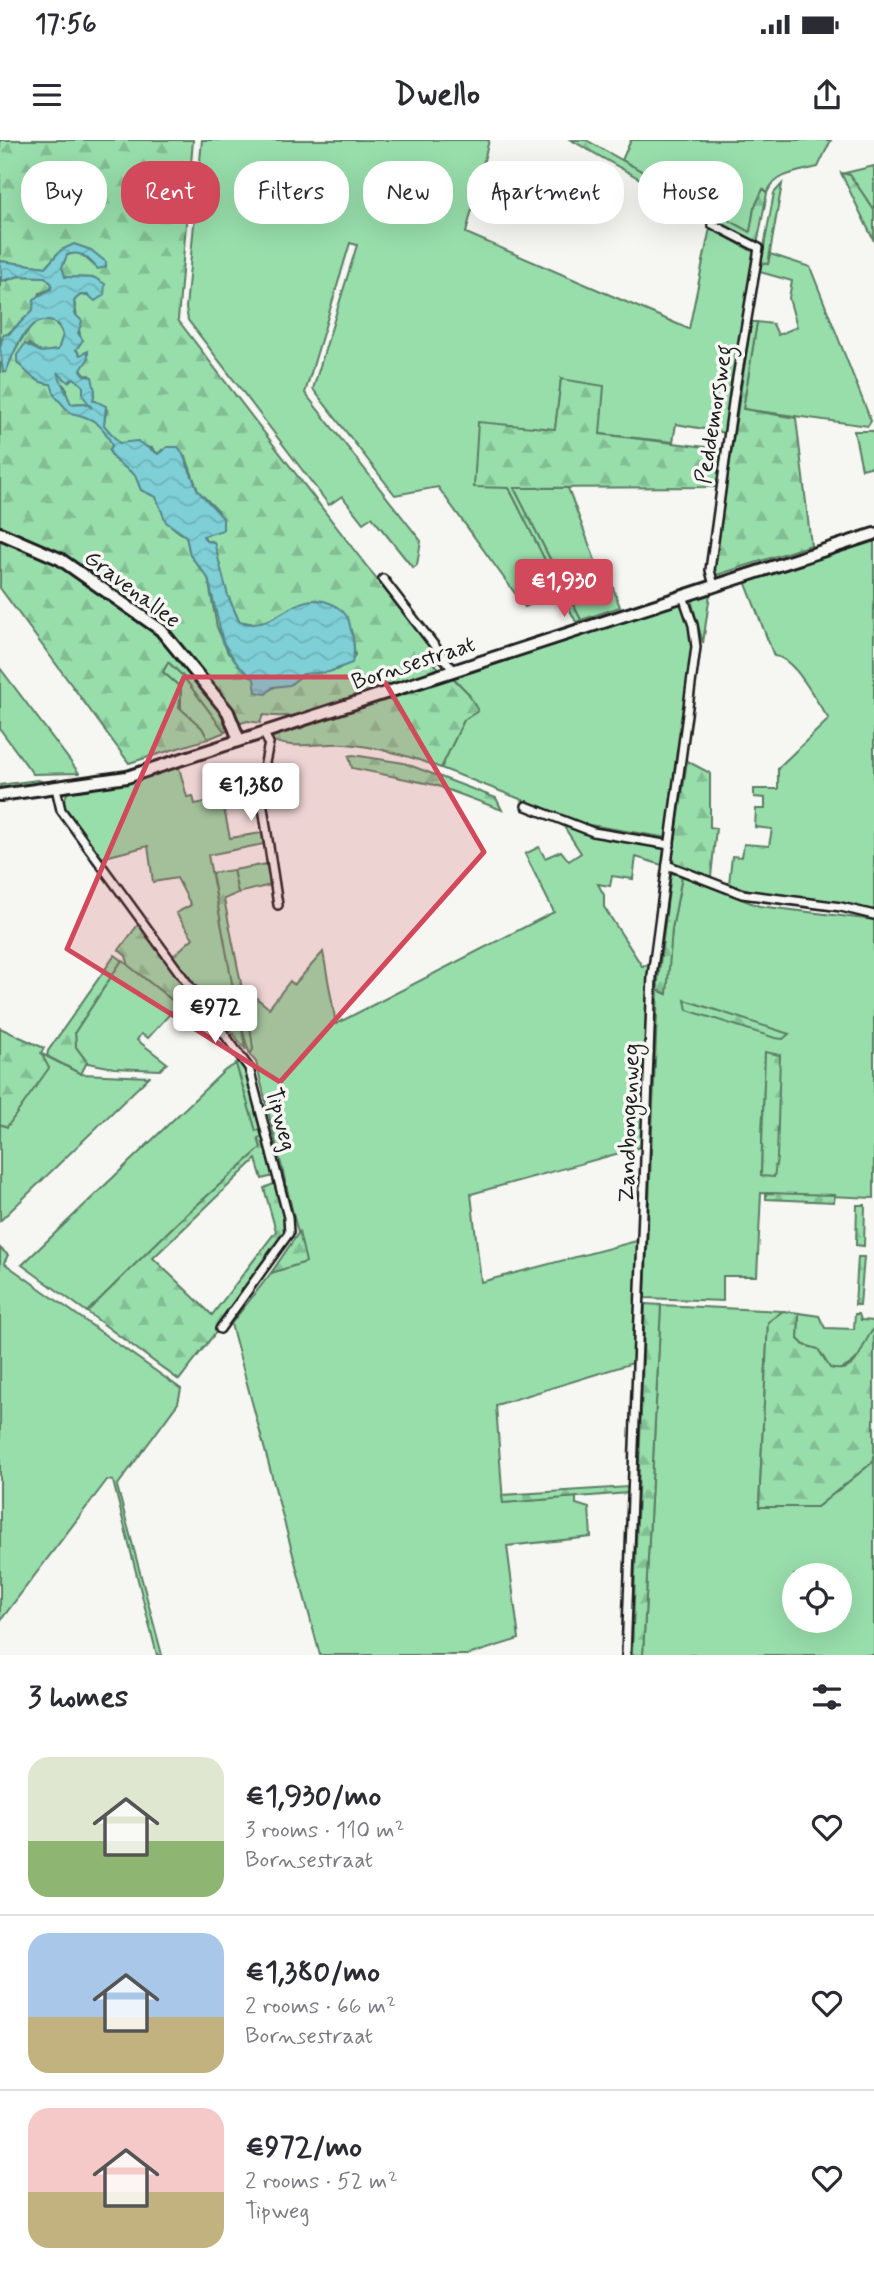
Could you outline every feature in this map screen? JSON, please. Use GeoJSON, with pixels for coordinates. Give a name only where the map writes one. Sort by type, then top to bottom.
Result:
{"type":"FeatureCollection","features":[{"type":"Feature","properties":{"kind":"street","name":"Peddemorsweg"},"geometry":{"type":"LineString","coordinates":[[712,225],[752,248],[759,248],[710,570],[714,586]]}},
{"type":"Feature","properties":{"kind":"street","name":"Gravenallee"},"geometry":{"type":"LineString","coordinates":[[0,533],[60,559],[161,630],[228,712],[239,740]]}},
{"type":"Feature","properties":{"kind":"street","name":"Bornsestraat"},"geometry":{"type":"LineString","coordinates":[[0,795],[127,777],[874,534]]}},
{"type":"Feature","properties":{"kind":"street"},"geometry":{"type":"LineString","coordinates":[[383,579],[454,671]]}},
{"type":"Feature","properties":{"kind":"street","name":"Zandbongenweg"},"geometry":{"type":"LineString","coordinates":[[626,1655],[652,976],[696,647],[693,625],[683,596]]}},
{"type":"Feature","properties":{"kind":"street"},"geometry":{"type":"LineString","coordinates":[[263,732],[269,743],[260,788],[278,905]]}},
{"type":"Feature","properties":{"kind":"street","name":"Tipweg"},"geometry":{"type":"LineString","coordinates":[[56,788],[61,810],[249,1068],[288,1217],[289,1233],[220,1329]]}},
{"type":"Feature","properties":{"kind":"street"},"geometry":{"type":"LineString","coordinates":[[526,806],[593,832],[670,845]]}},
{"type":"Feature","properties":{"kind":"street"},"geometry":{"type":"LineString","coordinates":[[667,865],[742,894],[841,907],[874,915]]}},
{"type":"Feature","properties":{"kind":"highlighted area"},"geometry":{"type":"Polygon","coordinates":[[[184,677],[382,677],[484,852],[280,1082],[67,949],[184,677]]]}},
{"type":"Feature","properties":{"kind":"green space"},"geometry":{"type":"Polygon","coordinates":[[[0,140],[193,140],[191,161],[121,161],[121,224],[186,224],[178,320],[384,589],[441,658],[435,665],[444,671],[330,709],[307,714],[263,715],[260,723],[247,721],[238,724],[153,619],[0,529],[0,363],[6,372],[26,333],[37,322],[49,321],[59,327],[63,335],[58,350],[41,352],[29,344],[18,364],[37,380],[51,384],[64,405],[103,429],[112,446],[109,451],[115,460],[135,475],[141,490],[156,497],[167,520],[186,536],[190,555],[208,578],[217,627],[228,653],[269,690],[280,684],[288,685],[306,673],[337,670],[355,655],[352,633],[272,619],[254,624],[239,621],[228,596],[212,541],[206,541],[203,536],[208,533],[219,512],[198,491],[186,457],[162,450],[158,454],[152,448],[119,443],[103,425],[107,410],[93,399],[95,391],[89,375],[86,376],[81,370],[85,355],[80,355],[76,349],[80,335],[74,300],[81,295],[92,297],[95,278],[65,277],[62,267],[67,255],[79,252],[98,269],[91,250],[57,254],[46,267],[0,261],[0,140]]]}},
{"type":"Feature","properties":{"kind":"green space"},"geometry":{"type":"Polygon","coordinates":[[[202,140],[489,140],[484,161],[467,161],[468,224],[466,233],[689,329],[710,228],[755,253],[726,433],[676,424],[673,442],[599,434],[561,379],[555,430],[509,488],[562,591],[525,607],[438,487],[395,495],[313,389],[357,245],[350,243],[305,393],[421,541],[417,565],[413,568],[372,517],[363,523],[342,496],[329,505],[188,320],[186,308],[194,224],[220,224],[220,161],[200,161],[202,140]]]}},
{"type":"Feature","properties":{"kind":"green space"},"geometry":{"type":"Polygon","coordinates":[[[571,140],[586,140],[623,161],[608,161],[571,140]]]}},
{"type":"Feature","properties":{"kind":"green space"},"geometry":{"type":"Polygon","coordinates":[[[631,140],[831,140],[818,167],[788,174],[776,181],[767,193],[764,190],[754,208],[750,233],[734,224],[743,224],[743,161],[638,161],[638,169],[622,160],[631,140]]]}},
{"type":"Feature","properties":{"kind":"green space"},"geometry":{"type":"Polygon","coordinates":[[[624,161],[638,169],[638,178],[624,170],[624,161]]]}},
{"type":"Feature","properties":{"kind":"green space"},"geometry":{"type":"Polygon","coordinates":[[[874,166],[874,210],[850,175],[845,173],[874,166]]]}},
{"type":"Feature","properties":{"kind":"green space"},"geometry":{"type":"Polygon","coordinates":[[[841,173],[850,175],[874,210],[874,241],[841,173]]]}},
{"type":"Feature","properties":{"kind":"green space"},"geometry":{"type":"Polygon","coordinates":[[[782,184],[768,264],[761,263],[774,193],[782,184]]]}},
{"type":"Feature","properties":{"kind":"green space"},"geometry":{"type":"Polygon","coordinates":[[[763,189],[767,193],[757,245],[720,224],[736,224],[750,232],[754,208],[763,189]]]}},
{"type":"Feature","properties":{"kind":"green space"},"geometry":{"type":"Polygon","coordinates":[[[770,254],[810,267],[871,421],[868,426],[743,409],[757,322],[773,324],[778,335],[797,327],[789,298],[792,281],[760,272],[761,263],[768,264],[770,254]]]}},
{"type":"Feature","properties":{"kind":"green space"},"geometry":{"type":"Polygon","coordinates":[[[19,276],[45,277],[52,284],[51,289],[40,293],[34,310],[2,339],[0,348],[0,277],[6,281],[19,276]]]}},
{"type":"Feature","properties":{"kind":"green space"},"geometry":{"type":"Polygon","coordinates":[[[751,322],[757,322],[743,409],[796,418],[811,545],[717,575],[713,574],[751,322]]]}},
{"type":"Feature","properties":{"kind":"green space"},"geometry":{"type":"Polygon","coordinates":[[[59,372],[76,379],[83,386],[83,393],[92,408],[81,403],[71,404],[67,400],[67,389],[57,378],[59,372]]]}},
{"type":"Feature","properties":{"kind":"green space"},"geometry":{"type":"Polygon","coordinates":[[[561,379],[604,386],[600,434],[723,449],[718,487],[514,488],[581,620],[576,622],[509,488],[474,487],[478,422],[555,429],[561,379]]]}},
{"type":"Feature","properties":{"kind":"green space"},"geometry":{"type":"Polygon","coordinates":[[[854,431],[874,431],[874,466],[862,469],[854,431]]]}},
{"type":"Feature","properties":{"kind":"green space"},"geometry":{"type":"Polygon","coordinates":[[[514,488],[568,488],[601,576],[608,574],[620,607],[581,620],[514,488]]]}},
{"type":"Feature","properties":{"kind":"green space"},"geometry":{"type":"Polygon","coordinates":[[[0,538],[47,558],[147,625],[226,714],[232,727],[225,732],[182,675],[168,662],[163,672],[181,688],[179,707],[202,728],[208,739],[129,763],[0,588],[0,538]]]}},
{"type":"Feature","properties":{"kind":"green space"},"geometry":{"type":"Polygon","coordinates":[[[874,538],[874,910],[782,897],[729,884],[732,856],[742,857],[744,844],[769,846],[772,829],[755,827],[756,809],[765,809],[765,798],[754,797],[754,789],[778,789],[778,768],[829,719],[797,672],[782,658],[774,656],[745,581],[874,538]]]}},
{"type":"Feature","properties":{"kind":"green space"},"geometry":{"type":"Polygon","coordinates":[[[710,594],[703,643],[692,603],[694,599],[710,594]]]}},
{"type":"Feature","properties":{"kind":"green space"},"geometry":{"type":"Polygon","coordinates":[[[681,603],[696,637],[668,838],[584,824],[441,768],[464,720],[468,693],[452,676],[681,603]]]}},
{"type":"Feature","properties":{"kind":"green space"},"geometry":{"type":"Polygon","coordinates":[[[168,662],[182,675],[225,732],[208,739],[202,728],[181,711],[181,688],[163,672],[168,662]]]}},
{"type":"Feature","properties":{"kind":"green space"},"geometry":{"type":"Polygon","coordinates":[[[477,665],[478,669],[452,677],[468,693],[478,711],[464,720],[441,768],[370,747],[346,744],[286,745],[270,739],[270,735],[477,665]]]}},
{"type":"Feature","properties":{"kind":"green space"},"geometry":{"type":"Polygon","coordinates":[[[0,668],[79,773],[33,774],[0,729],[0,668]]]}},
{"type":"Feature","properties":{"kind":"green space"},"geometry":{"type":"Polygon","coordinates":[[[349,756],[404,763],[496,798],[502,810],[435,785],[352,768],[349,756]]]}},
{"type":"Feature","properties":{"kind":"green space"},"geometry":{"type":"Polygon","coordinates":[[[687,761],[710,773],[710,827],[716,828],[711,877],[672,862],[687,761]]]}},
{"type":"Feature","properties":{"kind":"green space"},"geometry":{"type":"Polygon","coordinates":[[[178,764],[187,797],[193,796],[195,804],[222,799],[230,838],[262,833],[264,844],[208,855],[246,1050],[173,956],[193,938],[176,913],[191,905],[177,878],[153,882],[148,846],[101,858],[62,806],[68,791],[113,786],[178,764]]]}},
{"type":"Feature","properties":{"kind":"green space"},"geometry":{"type":"Polygon","coordinates":[[[38,780],[54,785],[0,791],[0,785],[38,780]]]}},
{"type":"Feature","properties":{"kind":"green space"},"geometry":{"type":"Polygon","coordinates":[[[561,822],[593,835],[667,847],[665,866],[636,857],[633,879],[612,876],[610,886],[598,884],[604,895],[604,907],[642,966],[650,964],[646,1005],[645,1146],[471,1194],[481,1282],[640,1240],[636,1362],[496,1405],[503,1503],[576,1497],[576,1504],[589,1508],[591,1537],[507,1546],[519,1639],[468,1655],[320,1655],[231,1324],[271,1273],[305,1262],[256,1062],[250,1055],[253,1049],[241,986],[269,1008],[290,981],[294,985],[323,952],[336,1024],[554,912],[525,854],[539,847],[545,858],[561,851],[569,861],[581,853],[561,822]]]}},
{"type":"Feature","properties":{"kind":"green space"},"geometry":{"type":"Polygon","coordinates":[[[267,864],[271,885],[238,893],[233,870],[267,864]]]}},
{"type":"Feature","properties":{"kind":"green space"},"geometry":{"type":"Polygon","coordinates":[[[233,870],[238,893],[224,899],[251,1033],[253,1049],[250,1055],[238,1016],[212,873],[233,870]]]}},
{"type":"Feature","properties":{"kind":"green space"},"geometry":{"type":"Polygon","coordinates":[[[671,873],[682,876],[672,929],[667,994],[658,990],[658,981],[671,873]]]}},
{"type":"Feature","properties":{"kind":"green space"},"geometry":{"type":"Polygon","coordinates":[[[682,876],[759,906],[874,920],[874,1198],[761,1193],[757,1276],[723,1276],[723,1301],[645,1298],[658,990],[666,994],[672,929],[682,876]],[[765,1053],[761,1176],[780,1056],[765,1053]]]}},
{"type":"Feature","properties":{"kind":"green space"},"geometry":{"type":"Polygon","coordinates":[[[140,922],[205,1009],[196,1019],[129,966],[126,956],[119,950],[140,922]]]}},
{"type":"Feature","properties":{"kind":"green space"},"geometry":{"type":"Polygon","coordinates":[[[115,955],[122,960],[75,1032],[76,1047],[87,1062],[81,1074],[47,1056],[48,1051],[115,955]]]}},
{"type":"Feature","properties":{"kind":"green space"},"geometry":{"type":"Polygon","coordinates":[[[122,960],[178,1005],[148,1038],[141,1034],[137,1040],[167,1063],[160,1070],[114,1068],[88,1063],[76,1047],[75,1032],[122,960]]]}},
{"type":"Feature","properties":{"kind":"green space"},"geometry":{"type":"Polygon","coordinates":[[[685,1000],[789,1034],[783,1039],[775,1038],[687,1010],[685,1000]]]}},
{"type":"Feature","properties":{"kind":"green space"},"geometry":{"type":"Polygon","coordinates":[[[0,1028],[44,1048],[41,1053],[49,1068],[7,1127],[0,1124],[0,1028]]]}},
{"type":"Feature","properties":{"kind":"green space"},"geometry":{"type":"Polygon","coordinates":[[[765,1052],[780,1055],[774,1177],[761,1176],[765,1052]]]}},
{"type":"Feature","properties":{"kind":"green space"},"geometry":{"type":"Polygon","coordinates":[[[40,1053],[81,1074],[149,1077],[0,1221],[0,1124],[7,1126],[40,1053]]]}},
{"type":"Feature","properties":{"kind":"green space"},"geometry":{"type":"Polygon","coordinates":[[[242,1059],[263,1129],[256,1131],[236,1064],[242,1059]]]}},
{"type":"Feature","properties":{"kind":"green space"},"geometry":{"type":"Polygon","coordinates":[[[236,1064],[256,1130],[263,1129],[266,1136],[261,1148],[178,1222],[87,1312],[22,1265],[224,1071],[236,1064]]]}},
{"type":"Feature","properties":{"kind":"green space"},"geometry":{"type":"Polygon","coordinates":[[[266,1136],[277,1175],[262,1179],[256,1159],[153,1258],[212,1315],[276,1231],[264,1188],[278,1182],[287,1217],[285,1242],[179,1380],[87,1312],[178,1222],[261,1148],[258,1138],[266,1136]]]}},
{"type":"Feature","properties":{"kind":"green space"},"geometry":{"type":"Polygon","coordinates":[[[766,1193],[835,1195],[834,1202],[766,1199],[766,1193]]]}},
{"type":"Feature","properties":{"kind":"green space"},"geometry":{"type":"Polygon","coordinates":[[[857,1205],[865,1205],[864,1246],[856,1245],[857,1205]]]}},
{"type":"Feature","properties":{"kind":"green space"},"geometry":{"type":"Polygon","coordinates":[[[299,1232],[306,1262],[271,1273],[299,1232]]]}},
{"type":"Feature","properties":{"kind":"green space"},"geometry":{"type":"Polygon","coordinates":[[[0,1248],[8,1255],[4,1263],[181,1389],[178,1403],[117,1486],[162,1655],[157,1655],[113,1481],[107,1480],[0,1621],[0,1248]]]}},
{"type":"Feature","properties":{"kind":"green space"},"geometry":{"type":"Polygon","coordinates":[[[858,1257],[864,1257],[860,1305],[855,1305],[858,1257]]]}},
{"type":"Feature","properties":{"kind":"green space"},"geometry":{"type":"Polygon","coordinates":[[[645,1304],[661,1305],[643,1655],[632,1655],[645,1304]]]}},
{"type":"Feature","properties":{"kind":"green space"},"geometry":{"type":"Polygon","coordinates":[[[661,1305],[783,1311],[768,1323],[759,1506],[817,1507],[874,1461],[874,1655],[643,1655],[661,1305]]]}},
{"type":"Feature","properties":{"kind":"green space"},"geometry":{"type":"Polygon","coordinates":[[[783,1311],[799,1313],[798,1339],[804,1345],[818,1349],[830,1368],[840,1369],[854,1363],[874,1329],[874,1461],[817,1507],[759,1507],[768,1322],[783,1311]]]}},
{"type":"Feature","properties":{"kind":"green space"},"geometry":{"type":"Polygon","coordinates":[[[799,1313],[819,1316],[825,1328],[854,1329],[855,1314],[859,1314],[861,1320],[874,1321],[871,1336],[852,1363],[838,1370],[830,1368],[818,1349],[804,1345],[798,1339],[799,1313]]]}},
{"type":"Feature","properties":{"kind":"green space"},"geometry":{"type":"Polygon","coordinates":[[[628,1487],[628,1493],[503,1503],[502,1495],[628,1487]]]}},
{"type":"Feature","properties":{"kind":"water"},"geometry":{"type":"Polygon","coordinates":[[[74,244],[91,250],[106,262],[106,267],[98,269],[84,256],[72,254],[67,255],[62,267],[65,277],[95,278],[105,284],[104,295],[95,301],[88,295],[80,295],[74,301],[75,314],[82,321],[78,333],[83,340],[76,350],[80,355],[88,351],[88,359],[81,370],[85,376],[92,377],[95,391],[93,400],[106,406],[104,425],[119,443],[137,441],[158,454],[167,447],[178,447],[182,452],[198,491],[223,518],[223,530],[203,536],[206,541],[214,542],[228,596],[239,621],[252,624],[263,622],[307,601],[320,600],[334,605],[345,614],[349,622],[354,644],[352,663],[329,672],[303,674],[290,685],[273,687],[266,694],[256,692],[254,679],[238,665],[223,642],[208,578],[190,555],[186,536],[166,522],[156,497],[141,490],[135,475],[115,460],[109,450],[112,446],[109,438],[101,427],[91,419],[70,413],[55,396],[51,384],[36,379],[17,362],[17,355],[25,344],[41,352],[58,350],[63,335],[59,325],[49,321],[32,326],[19,343],[6,372],[3,372],[0,348],[3,335],[9,334],[33,310],[34,299],[51,289],[52,284],[45,277],[19,276],[2,281],[0,261],[46,267],[61,250],[74,244]],[[57,372],[71,404],[85,403],[92,408],[83,396],[83,386],[74,378],[68,382],[57,372]]]}}]}
